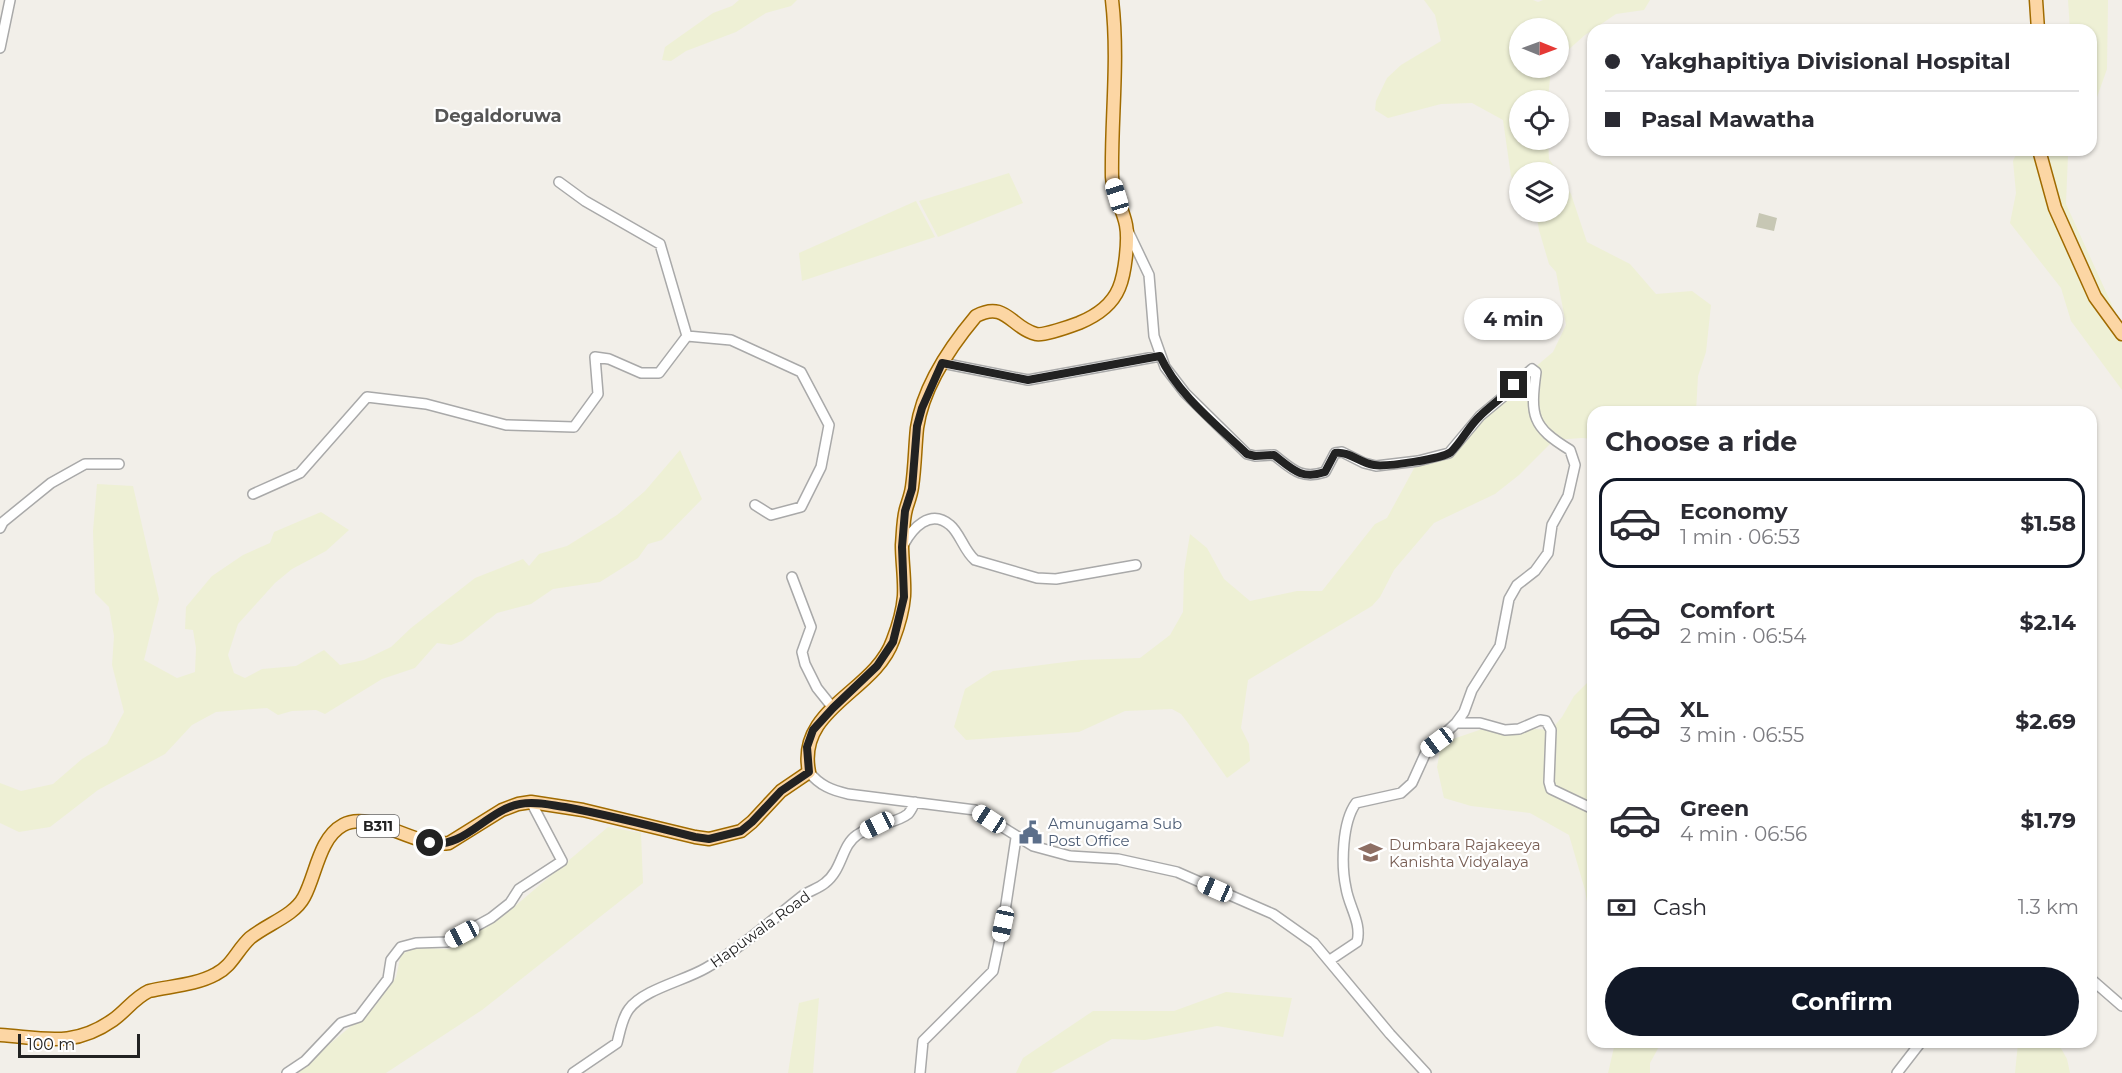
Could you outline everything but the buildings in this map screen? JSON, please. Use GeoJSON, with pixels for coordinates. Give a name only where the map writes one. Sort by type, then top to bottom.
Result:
{"type":"FeatureCollection","features":[{"type":"Feature","properties":{"kind":"main road"},"geometry":{"type":"LineString","coordinates":[[809,772],[807,756],[813,730],[877,666],[893,642],[904,597],[902,547],[905,511],[912,489],[917,426],[922,408],[952,345],[981,313],[994,311],[1007,315],[1020,328],[1038,335],[1079,323],[1113,300],[1120,287],[1124,268],[1126,227],[1112,180],[1116,37],[1112,0]]}},
{"type":"Feature","properties":{"kind":"main road"},"geometry":{"type":"LineString","coordinates":[[2036,0],[2038,24]]}},
{"type":"Feature","properties":{"kind":"main road"},"geometry":{"type":"LineString","coordinates":[[2041,156],[2055,208],[2095,297],[2122,334]]}},
{"type":"Feature","properties":{"kind":"main road","name":"B311"},"geometry":{"type":"LineString","coordinates":[[0,1035],[47,1040],[70,1039],[108,1024],[121,1015],[141,995],[149,991],[202,980],[216,974],[231,963],[252,937],[299,904],[324,848],[333,833],[344,824],[357,821],[368,822],[440,845],[449,843],[502,810],[531,802],[584,810],[709,839],[741,831],[781,791],[809,772]]}},
{"type":"Feature","properties":{"kind":"street"},"geometry":{"type":"LineString","coordinates":[[0,48],[10,0]]}},
{"type":"Feature","properties":{"kind":"street"},"geometry":{"type":"LineString","coordinates":[[559,183],[585,201],[660,244],[687,336]]}},
{"type":"Feature","properties":{"kind":"street"},"geometry":{"type":"LineString","coordinates":[[1126,227],[1149,275],[1154,336],[1165,367],[1185,393],[1247,454],[1274,455],[1299,474],[1313,476],[1325,472],[1335,453],[1342,452],[1376,466],[1418,461],[1449,453],[1479,416],[1532,369],[1536,372],[1533,395],[1535,418],[1539,427],[1570,450],[1575,465],[1568,496],[1552,525],[1548,554],[1535,571],[1517,585],[1509,599],[1500,646],[1472,690],[1464,712],[1456,723],[1427,750],[1412,783],[1401,793],[1356,803],[1349,812],[1344,844],[1346,888],[1360,931],[1357,942],[1330,960]]}},
{"type":"Feature","properties":{"kind":"street"},"geometry":{"type":"LineString","coordinates":[[253,494],[300,473],[367,397],[426,404],[506,425],[574,427],[598,394],[595,357],[609,359],[641,373],[659,373],[687,336]]}},
{"type":"Feature","properties":{"kind":"street"},"geometry":{"type":"LineString","coordinates":[[687,336],[731,340],[801,372],[829,425],[821,467],[801,507],[771,515],[755,505]]}},
{"type":"Feature","properties":{"kind":"street"},"geometry":{"type":"LineString","coordinates":[[942,363],[1028,380],[1160,356]]}},
{"type":"Feature","properties":{"kind":"street"},"geometry":{"type":"LineString","coordinates":[[0,528],[3,522],[51,483],[85,464],[119,464]]}},
{"type":"Feature","properties":{"kind":"street"},"geometry":{"type":"LineString","coordinates":[[902,547],[911,531],[920,522],[936,519],[950,525],[969,555],[975,560],[1037,578],[1056,579],[1136,565]]}},
{"type":"Feature","properties":{"kind":"street"},"geometry":{"type":"LineString","coordinates":[[792,577],[810,627],[802,652],[817,688],[833,708]]}},
{"type":"Feature","properties":{"kind":"street"},"geometry":{"type":"LineString","coordinates":[[1456,723],[1480,723],[1505,730],[1519,729],[1540,720],[1546,721],[1551,730],[1551,789],[1587,806]]}},
{"type":"Feature","properties":{"kind":"street"},"geometry":{"type":"LineString","coordinates":[[809,772],[820,784],[833,791],[975,810],[1016,838],[1033,846],[1070,856],[1118,860],[1177,872],[1273,914],[1314,943],[1390,1034],[1426,1073]]}},
{"type":"Feature","properties":{"kind":"street"},"geometry":{"type":"LineString","coordinates":[[287,1073],[305,1061],[341,1023],[359,1017],[388,979],[391,960],[401,947],[416,943],[447,942],[491,918],[510,903],[519,889],[562,861],[531,802]]}},
{"type":"Feature","properties":{"kind":"street","name":"Hapuwala Road"},"geometry":{"type":"LineString","coordinates":[[573,1073],[617,1043],[629,1008],[645,996],[706,968],[779,916],[804,894],[824,885],[837,873],[850,842],[877,825],[908,814],[915,802]]}},
{"type":"Feature","properties":{"kind":"street"},"geometry":{"type":"LineString","coordinates":[[920,1073],[923,1041],[993,972],[1016,838]]}},
{"type":"Feature","properties":{"kind":"street"},"geometry":{"type":"LineString","coordinates":[[2097,984],[2122,1006]]}},
{"type":"Feature","properties":{"kind":"street"},"geometry":{"type":"LineString","coordinates":[[1897,1073],[1916,1048]]}},
{"type":"Feature","properties":{"kind":"shaded area"},"geometry":{"type":"Polygon","coordinates":[[[739,0],[797,0],[791,6],[766,13],[736,32],[686,51],[671,61],[662,60],[665,47],[713,13],[732,6],[739,0]]]}},
{"type":"Feature","properties":{"kind":"shaded area"},"geometry":{"type":"Polygon","coordinates":[[[1424,0],[1533,0],[1538,2],[1543,0],[1650,0],[1644,10],[1616,14],[1601,24],[1587,24],[1587,34],[1569,49],[1569,18],[1509,18],[1509,78],[1550,78],[1549,90],[1509,90],[1509,150],[1549,150],[1551,162],[1509,162],[1503,120],[1472,103],[1441,104],[1388,118],[1375,110],[1376,101],[1387,78],[1401,65],[1441,41],[1435,15],[1424,0]]]}},
{"type":"Feature","properties":{"kind":"shaded area"},"geometry":{"type":"Polygon","coordinates":[[[2068,0],[2108,0],[2107,69],[2097,97],[2097,24],[2070,24],[2068,0]]]}},
{"type":"Feature","properties":{"kind":"shaded area"},"geometry":{"type":"Polygon","coordinates":[[[2015,156],[2068,156],[2066,204],[2122,327],[2122,390],[2071,321],[2061,288],[2010,223],[2016,193],[2013,161],[2015,156]]]}},
{"type":"Feature","properties":{"kind":"shaded area"},"geometry":{"type":"Polygon","coordinates":[[[1009,173],[1023,203],[938,237],[919,201],[1009,173]]]}},
{"type":"Feature","properties":{"kind":"shaded area"},"geometry":{"type":"Polygon","coordinates":[[[1569,191],[1587,242],[1630,264],[1656,294],[1692,291],[1711,305],[1706,352],[1698,376],[1696,406],[1587,406],[1587,438],[1554,440],[1519,475],[1495,494],[1434,523],[1394,570],[1380,597],[1372,606],[1248,680],[1241,728],[1249,744],[1250,761],[1227,778],[1181,714],[1172,709],[1125,711],[1079,732],[966,740],[954,727],[965,689],[993,671],[1081,660],[1140,658],[1170,635],[1183,612],[1184,571],[1190,534],[1207,548],[1224,579],[1250,601],[1297,591],[1322,591],[1375,524],[1387,518],[1418,461],[1449,453],[1514,385],[1553,352],[1566,325],[1556,272],[1549,264],[1538,222],[1569,222],[1569,191]]]}},
{"type":"Feature","properties":{"kind":"shaded area"},"geometry":{"type":"Polygon","coordinates":[[[916,201],[935,237],[802,281],[799,253],[916,201]]]}},
{"type":"Feature","properties":{"kind":"shaded area"},"geometry":{"type":"Polygon","coordinates":[[[1759,213],[1777,218],[1774,231],[1756,227],[1759,213]]]}},
{"type":"Feature","properties":{"kind":"shaded area"},"geometry":{"type":"Polygon","coordinates":[[[680,450],[702,499],[662,540],[648,544],[638,558],[600,582],[553,589],[531,604],[497,613],[462,641],[451,645],[437,643],[415,668],[382,679],[325,714],[316,710],[292,711],[278,715],[267,708],[216,712],[192,725],[165,754],[98,790],[50,827],[19,832],[0,823],[0,783],[21,791],[53,784],[82,759],[107,744],[124,712],[112,665],[114,636],[109,607],[95,593],[93,531],[97,484],[133,486],[159,599],[144,660],[177,678],[195,672],[196,648],[193,630],[185,629],[186,607],[212,576],[243,555],[270,543],[274,532],[321,512],[349,530],[326,551],[292,569],[275,583],[238,624],[228,655],[234,673],[245,678],[262,669],[296,666],[324,650],[340,665],[364,660],[391,647],[411,628],[475,578],[523,559],[529,566],[539,554],[567,546],[617,515],[645,491],[680,450]]]}},
{"type":"Feature","properties":{"kind":"shaded area"},"geometry":{"type":"Polygon","coordinates":[[[1587,683],[1587,902],[1569,835],[1530,813],[1471,806],[1444,798],[1437,767],[1441,746],[1453,739],[1491,726],[1551,730],[1562,717],[1574,696],[1587,683]]]}},
{"type":"Feature","properties":{"kind":"shaded area"},"geometry":{"type":"Polygon","coordinates":[[[608,827],[641,833],[643,883],[482,1010],[386,1073],[295,1073],[375,1006],[396,977],[401,954],[417,948],[449,949],[502,917],[608,827]]]}},
{"type":"Feature","properties":{"kind":"shaded area"},"geometry":{"type":"Polygon","coordinates":[[[1226,992],[1292,998],[1283,1037],[1217,1026],[1145,1040],[1112,1039],[1051,1073],[1016,1073],[1023,1058],[1093,1011],[1174,1011],[1226,992]]]}},
{"type":"Feature","properties":{"kind":"shaded area"},"geometry":{"type":"Polygon","coordinates":[[[819,998],[813,1073],[788,1073],[799,1003],[819,998]]]}},
{"type":"Feature","properties":{"kind":"shaded area"},"geometry":{"type":"Polygon","coordinates":[[[1614,1048],[1658,1048],[1650,1063],[1650,1073],[1608,1073],[1614,1048]]]}},
{"type":"Feature","properties":{"kind":"shaded area"},"geometry":{"type":"Polygon","coordinates":[[[2018,1048],[2061,1048],[2067,1059],[2070,1073],[2015,1073],[2018,1048]]]}},
{"type":"Feature","properties":{"kind":"place","name":"Amunugama Sub Post Office"},"geometry":{"type":"Point","coordinates":[1030,832]}},
{"type":"Feature","properties":{"kind":"place","name":"Dumbara Rajakeeya Kanishta Vidyalaya"},"geometry":{"type":"Point","coordinates":[1371,853]}},
{"type":"Feature","properties":{"kind":"district","name":"Degaldoruwa"},"geometry":{"type":"Point","coordinates":[498,116]}},
{"type":"Feature","properties":{"kind":"route"},"geometry":{"type":"LineString","coordinates":[[430,843],[440,845],[449,843],[502,810],[531,802],[584,810],[709,839],[741,831],[781,791],[809,772],[807,747],[813,730],[877,666],[893,642],[904,597],[902,547],[905,511],[912,489],[917,426],[922,408],[942,363],[1028,380],[1160,356],[1165,367],[1185,393],[1247,454],[1274,455],[1299,474],[1313,476],[1325,472],[1335,453],[1342,452],[1376,466],[1418,461],[1449,453],[1479,416],[1514,385]]}}]}
